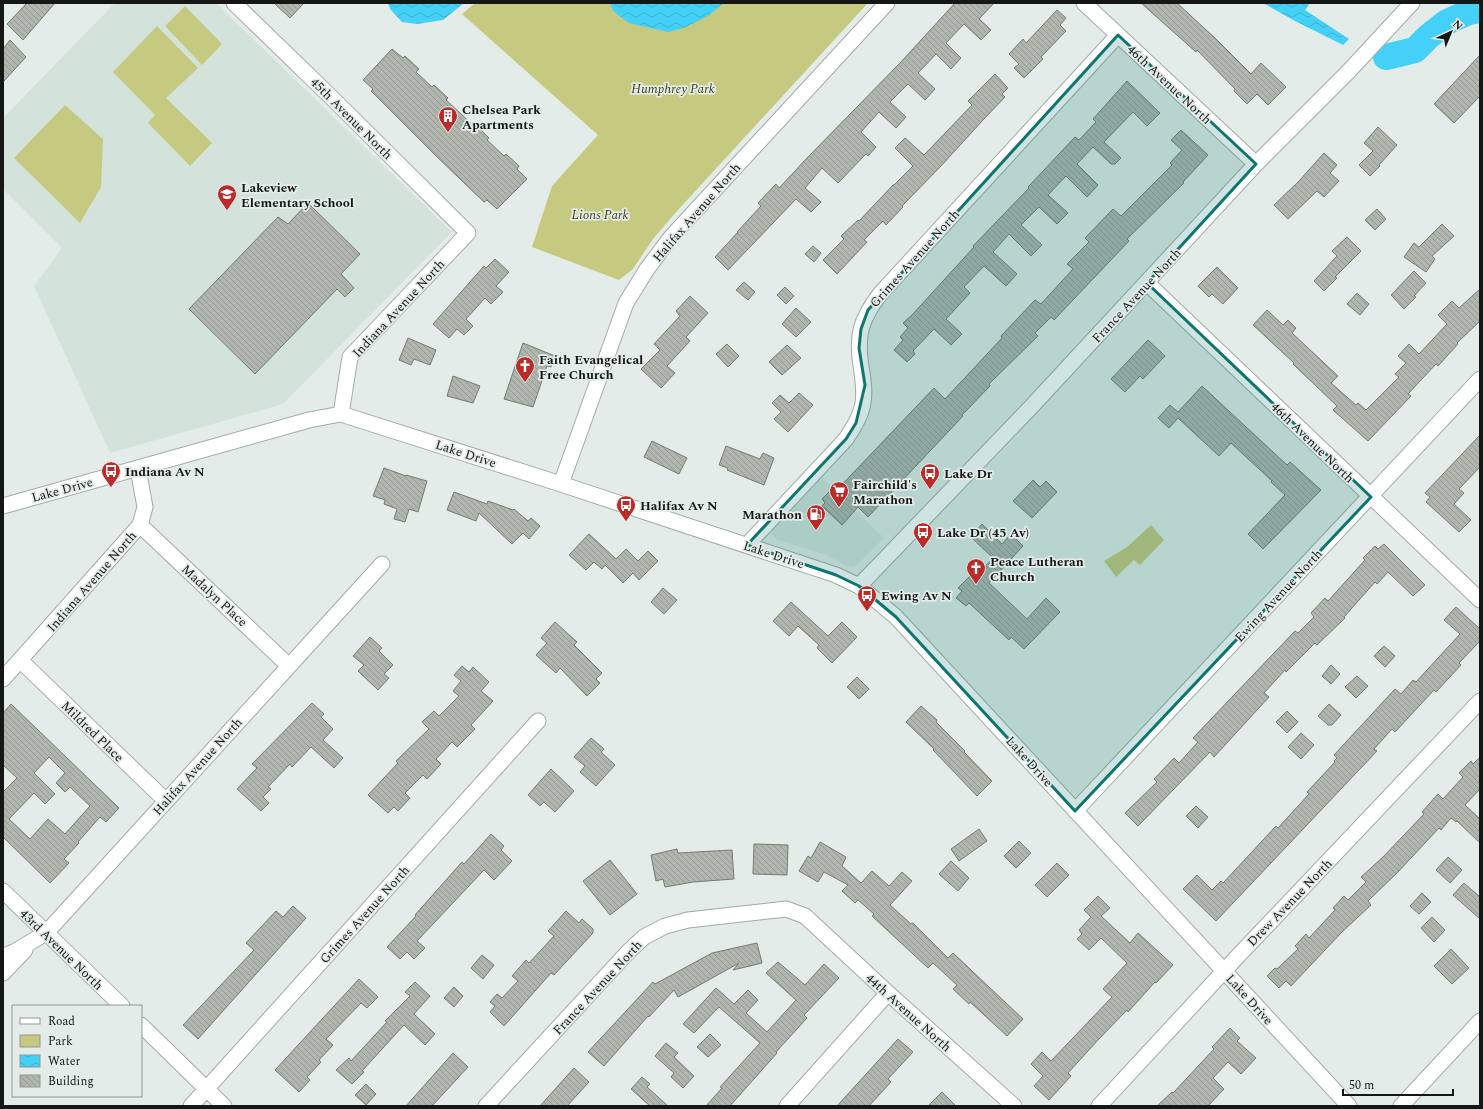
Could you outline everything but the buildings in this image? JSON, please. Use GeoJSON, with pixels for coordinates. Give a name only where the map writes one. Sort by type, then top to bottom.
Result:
{"type":"FeatureCollection","features":[{"type":"Feature","properties":{"kind":"street","name":"45th Avenue North"},"geometry":{"type":"LineString","coordinates":[[234,3],[337,102],[468,233]]}},
{"type":"Feature","properties":{"kind":"street","name":"Halifax Avenue North"},"geometry":{"type":"LineString","coordinates":[[561,484],[626,303],[647,268],[672,236],[887,3]]}},
{"type":"Feature","properties":{"kind":"street","name":"46th Avenue North"},"geometry":{"type":"LineString","coordinates":[[1084,3],[1256,164]]}},
{"type":"Feature","properties":{"kind":"street","name":"France Avenue North"},"geometry":{"type":"LineString","coordinates":[[858,586],[999,441],[1148,283],[1256,164],[1354,65],[1412,3]]}},
{"type":"Feature","properties":{"kind":"street","name":"Grimes Avenue North"},"geometry":{"type":"LineString","coordinates":[[747,545],[846,439],[856,423],[863,404],[865,386],[859,348],[861,329],[868,310],[880,294],[1118,35]]}},
{"type":"Feature","properties":{"kind":"street","name":"Indiana Avenue North"},"geometry":{"type":"LineString","coordinates":[[341,414],[350,357],[468,233]]}},
{"type":"Feature","properties":{"kind":"street","name":"46th Avenue North"},"geometry":{"type":"LineString","coordinates":[[1148,283],[1480,600]]}},
{"type":"Feature","properties":{"kind":"street","name":"Ewing Avenue North"},"geometry":{"type":"LineString","coordinates":[[1075,811],[1480,379]]}},
{"type":"Feature","properties":{"kind":"street","name":"Lake Drive"},"geometry":{"type":"LineString","coordinates":[[3,506],[309,420],[341,414],[561,484],[836,575],[858,586],[896,617],[1349,1106]]}},
{"type":"Feature","properties":{"kind":"street","name":"Indiana Avenue North"},"geometry":{"type":"LineString","coordinates":[[3,680],[140,525],[145,507],[138,468]]}},
{"type":"Feature","properties":{"kind":"street","name":"Madalyn Place"},"geometry":{"type":"LineString","coordinates":[[140,525],[289,666]]}},
{"type":"Feature","properties":{"kind":"street","name":"Halifax Avenue North"},"geometry":{"type":"LineString","coordinates":[[3,956],[14,952],[46,933],[382,564]]}},
{"type":"Feature","properties":{"kind":"street","name":"Mildred Place"},"geometry":{"type":"LineString","coordinates":[[21,661],[166,801]]}},
{"type":"Feature","properties":{"kind":"street","name":"Drew Avenue North"},"geometry":{"type":"LineString","coordinates":[[1099,1106],[1224,971],[1480,701]]}},
{"type":"Feature","properties":{"kind":"street","name":"Grimes Avenue North"},"geometry":{"type":"LineString","coordinates":[[191,1106],[538,721]]}},
{"type":"Feature","properties":{"kind":"street","name":"43rd Avenue North"},"geometry":{"type":"LineString","coordinates":[[3,892],[121,1005]]}},
{"type":"Feature","properties":{"kind":"street","name":"France Avenue North"},"geometry":{"type":"LineString","coordinates":[[486,1106],[628,952],[644,937],[665,926],[688,920],[786,909],[805,916]]}},
{"type":"Feature","properties":{"kind":"street","name":"44th Avenue North"},"geometry":{"type":"LineString","coordinates":[[805,916],[1014,1106]]}},
{"type":"Feature","properties":{"kind":"street"},"geometry":{"type":"LineString","coordinates":[[3,973],[17,957],[46,933]]}},
{"type":"Feature","properties":{"kind":"street"},"geometry":{"type":"LineString","coordinates":[[786,1106],[888,993]]}},
{"type":"Feature","properties":{"kind":"street"},"geometry":{"type":"LineString","coordinates":[[1401,1106],[1480,1021]]}},
{"type":"Feature","properties":{"kind":"street"},"geometry":{"type":"LineString","coordinates":[[142,1026],[224,1106]]}},
{"type":"Feature","properties":{"kind":"highlighted area"},"geometry":{"type":"Polygon","coordinates":[[[1118,35],[1256,164],[1147,283],[1371,497],[1075,811],[896,617],[859,586],[836,575],[747,545],[846,439],[856,423],[865,385],[859,348],[861,329],[868,310],[1118,35]]]}},
{"type":"Feature","properties":{"kind":"shaded area","name":"Lakeview Elementary School"},"geometry":{"type":"Polygon","coordinates":[[[115,3],[216,3],[452,232],[283,404],[110,453],[34,286],[62,248],[3,189],[3,118],[115,3]]]}},
{"type":"Feature","properties":{"kind":"shaded area"},"geometry":{"type":"Polygon","coordinates":[[[821,477],[884,538],[857,565],[852,567],[826,555],[778,540],[772,535],[772,526],[821,477]]]}},
{"type":"Feature","properties":{"kind":"green space","name":"Humphrey Park"},"geometry":{"type":"Polygon","coordinates":[[[475,3],[868,3],[677,211],[653,239],[633,269],[619,280],[532,247],[552,186],[598,135],[462,14],[475,3]]]}},
{"type":"Feature","properties":{"kind":"green space"},"geometry":{"type":"Polygon","coordinates":[[[185,6],[222,44],[202,65],[165,26],[185,6]]]}},
{"type":"Feature","properties":{"kind":"green space"},"geometry":{"type":"Polygon","coordinates":[[[157,26],[198,68],[166,98],[212,143],[190,166],[148,123],[155,115],[113,72],[157,26]]]}},
{"type":"Feature","properties":{"kind":"green space"},"geometry":{"type":"Polygon","coordinates":[[[65,105],[103,139],[101,187],[80,223],[14,158],[65,105]]]}},
{"type":"Feature","properties":{"kind":"green space"},"geometry":{"type":"Polygon","coordinates":[[[1151,525],[1164,540],[1140,565],[1134,560],[1116,577],[1104,561],[1127,547],[1151,525]]]}},
{"type":"Feature","properties":{"kind":"water"},"geometry":{"type":"Polygon","coordinates":[[[388,3],[464,3],[443,20],[417,24],[402,22],[390,9],[388,3]]]}},
{"type":"Feature","properties":{"kind":"water"},"geometry":{"type":"Polygon","coordinates":[[[610,3],[724,3],[708,16],[684,28],[668,32],[629,23],[613,11],[610,3]]]}},
{"type":"Feature","properties":{"kind":"water"},"geometry":{"type":"Polygon","coordinates":[[[1263,3],[1310,3],[1305,10],[1349,39],[1343,45],[1263,3]]]}},
{"type":"Feature","properties":{"kind":"waterway"},"geometry":{"type":"LineString","coordinates":[[1386,57],[1415,50],[1429,36],[1447,22],[1469,12],[1480,10]]}},
{"type":"Feature","properties":{"kind":"place","name":"Chelsea Park Apartments"},"geometry":{"type":"Point","coordinates":[448,133]}},
{"type":"Feature","properties":{"kind":"place","name":"Lakeview Elementary School"},"geometry":{"type":"Point","coordinates":[227,211]}},
{"type":"Feature","properties":{"kind":"place","name":"Faith Evangelical Free Church"},"geometry":{"type":"Point","coordinates":[525,383]}},
{"type":"Feature","properties":{"kind":"place","name":"Indiana Av N"},"geometry":{"type":"Point","coordinates":[111,488]}},
{"type":"Feature","properties":{"kind":"place","name":"Lake Dr"},"geometry":{"type":"Point","coordinates":[930,490]}},
{"type":"Feature","properties":{"kind":"place","name":"Fairchild's Marathon"},"geometry":{"type":"Point","coordinates":[839,508]}},
{"type":"Feature","properties":{"kind":"place","name":"Halifax Av N"},"geometry":{"type":"Point","coordinates":[626,522]}},
{"type":"Feature","properties":{"kind":"place","name":"Marathon"},"geometry":{"type":"Point","coordinates":[816,531]}},
{"type":"Feature","properties":{"kind":"place","name":"Lake Dr (45 Av)"},"geometry":{"type":"Point","coordinates":[923,549]}},
{"type":"Feature","properties":{"kind":"place","name":"Peace Lutheran Church"},"geometry":{"type":"Point","coordinates":[976,585]}},
{"type":"Feature","properties":{"kind":"place","name":"Ewing Av N"},"geometry":{"type":"Point","coordinates":[867,612]}},
{"type":"Feature","properties":{"kind":"park label","name":"Lions Park"},"geometry":{"type":"Point","coordinates":[600,214]}}]}
